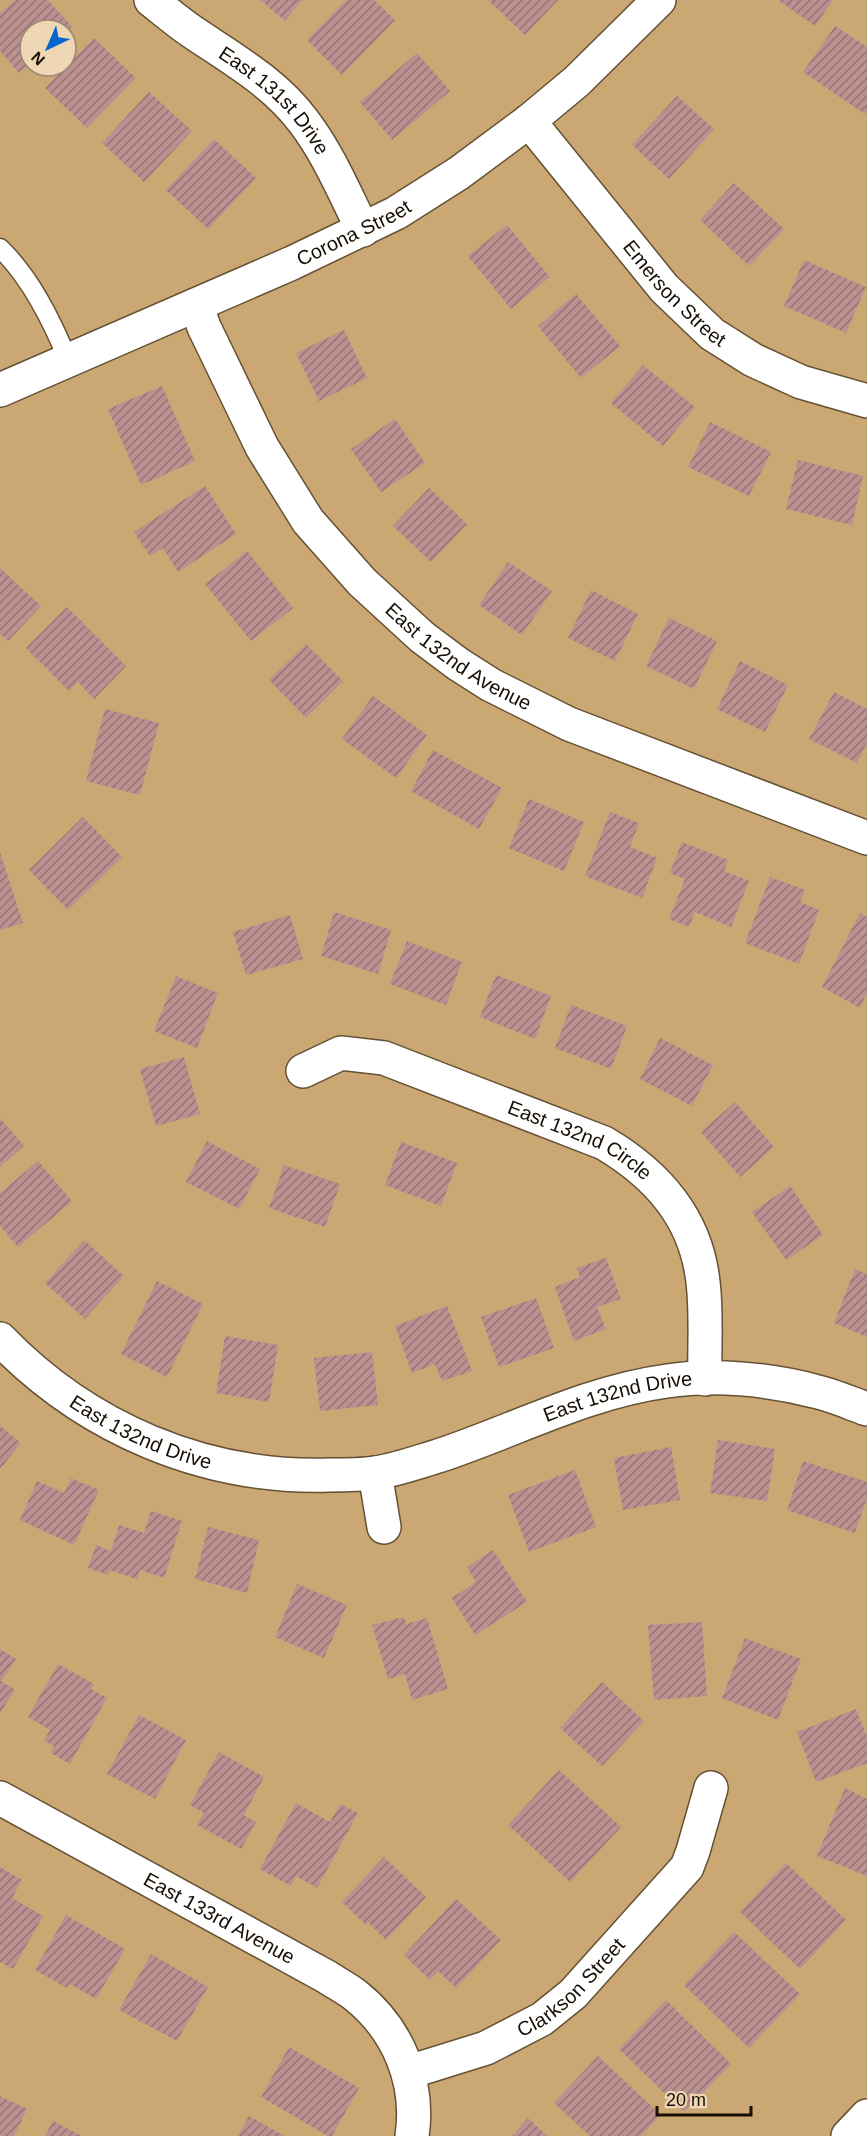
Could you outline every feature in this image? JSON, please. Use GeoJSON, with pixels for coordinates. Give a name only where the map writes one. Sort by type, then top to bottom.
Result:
{"type":"FeatureCollection","features":[{"type":"Feature","properties":{"kind":"street","name":"East 131st Drive"},"geometry":{"type":"LineString","coordinates":[[151,0],[269,85],[303,121],[324,152],[363,230]]}},
{"type":"Feature","properties":{"kind":"street","name":"Corona Street"},"geometry":{"type":"LineString","coordinates":[[0,390],[292,263],[396,213],[459,173],[529,122],[577,81],[659,0]]}},
{"type":"Feature","properties":{"kind":"street","name":"Emerson Street"},"geometry":{"type":"LineString","coordinates":[[529,122],[664,288],[712,334],[753,360],[801,382],[867,401]]}},
{"type":"Feature","properties":{"kind":"street","name":"East 132nd Avenue"},"geometry":{"type":"LineString","coordinates":[[196,305],[204,327],[262,447],[308,521],[362,582],[422,638],[491,685],[569,724],[867,838]]}},
{"type":"Feature","properties":{"kind":"street","name":"East 132nd Circle"},"geometry":{"type":"LineString","coordinates":[[303,1071],[341,1053],[384,1058],[604,1143],[624,1155],[656,1181],[680,1212],[696,1248],[703,1283],[705,1379]]}},
{"type":"Feature","properties":{"kind":"street","name":"East 132nd Drive"},"geometry":{"type":"LineString","coordinates":[[0,1339],[29,1368],[85,1410],[132,1436],[212,1463],[259,1472],[305,1476],[375,1473],[438,1455],[598,1396],[667,1381],[705,1379],[765,1381],[815,1391],[867,1408]]}},
{"type":"Feature","properties":{"kind":"street"},"geometry":{"type":"LineString","coordinates":[[375,1473],[384,1527]]}},
{"type":"Feature","properties":{"kind":"street","name":"Clarkson Street"},"geometry":{"type":"LineString","coordinates":[[409,2072],[486,2048],[543,2019],[573,1994],[687,1867],[711,1788]]}},
{"type":"Feature","properties":{"kind":"street","name":"East 133rd Avenue"},"geometry":{"type":"LineString","coordinates":[[0,1798],[327,1977],[354,1995],[381,2020],[409,2072]]}},
{"type":"Feature","properties":{"kind":"street"},"geometry":{"type":"LineString","coordinates":[[409,2072],[414,2099],[412,2136]]}},
{"type":"Feature","properties":{"kind":"street"},"geometry":{"type":"LineString","coordinates":[[848,2136],[867,2116]]}},
{"type":"Feature","properties":{"kind":"lane"},"geometry":{"type":"LineString","coordinates":[[0,249],[16,264],[56,332],[68,360]]}},
{"type":"Feature","properties":{"kind":"shaded area"},"geometry":{"type":"Polygon","coordinates":[[[0,0],[867,0],[867,2136],[0,2136],[0,0]]]}},
{"type":"Feature","properties":{"kind":"building"},"geometry":{"type":"Polygon","coordinates":[[[15,0],[48,0],[64,18],[18,18],[18,72],[0,51],[0,13],[15,0]]]}},
{"type":"Feature","properties":{"kind":"building"},"geometry":{"type":"Polygon","coordinates":[[[260,0],[302,0],[285,21],[260,0]]]}},
{"type":"Feature","properties":{"kind":"building"},"geometry":{"type":"Polygon","coordinates":[[[346,0],[374,0],[395,20],[342,75],[307,40],[346,0]]]}},
{"type":"Feature","properties":{"kind":"building"},"geometry":{"type":"Polygon","coordinates":[[[488,0],[558,0],[525,35],[488,0]]]}},
{"type":"Feature","properties":{"kind":"building"},"geometry":{"type":"Polygon","coordinates":[[[778,0],[833,0],[815,26],[778,0]]]}},
{"type":"Feature","properties":{"kind":"building"},"geometry":{"type":"Polygon","coordinates":[[[835,26],[867,47],[867,111],[865,114],[803,72],[835,26]]]}},
{"type":"Feature","properties":{"kind":"building"},"geometry":{"type":"Polygon","coordinates":[[[94,38],[136,78],[87,128],[45,88],[55,78],[78,78],[78,54],[94,38]]]}},
{"type":"Feature","properties":{"kind":"building"},"geometry":{"type":"Polygon","coordinates":[[[417,53],[450,91],[392,140],[360,102],[417,53]]]}},
{"type":"Feature","properties":{"kind":"building"},"geometry":{"type":"Polygon","coordinates":[[[149,92],[192,131],[144,182],[102,143],[149,92]]]}},
{"type":"Feature","properties":{"kind":"building"},"geometry":{"type":"Polygon","coordinates":[[[677,96],[714,129],[669,179],[632,145],[677,96]]]}},
{"type":"Feature","properties":{"kind":"building"},"geometry":{"type":"Polygon","coordinates":[[[214,139],[256,178],[208,229],[166,190],[214,139]]]}},
{"type":"Feature","properties":{"kind":"building"},"geometry":{"type":"Polygon","coordinates":[[[734,183],[784,229],[749,266],[700,220],[734,183]]]}},
{"type":"Feature","properties":{"kind":"building"},"geometry":{"type":"Polygon","coordinates":[[[507,225],[550,277],[511,309],[468,256],[507,225]]]}},
{"type":"Feature","properties":{"kind":"building"},"geometry":{"type":"Polygon","coordinates":[[[804,260],[866,287],[846,333],[784,306],[804,260]]]}},
{"type":"Feature","properties":{"kind":"building"},"geometry":{"type":"Polygon","coordinates":[[[576,294],[620,346],[581,378],[538,326],[576,294]]]}},
{"type":"Feature","properties":{"kind":"building"},"geometry":{"type":"Polygon","coordinates":[[[344,330],[367,378],[319,401],[296,353],[344,330]]]}},
{"type":"Feature","properties":{"kind":"building"},"geometry":{"type":"Polygon","coordinates":[[[643,365],[695,407],[663,446],[611,403],[643,365]]]}},
{"type":"Feature","properties":{"kind":"building"},"geometry":{"type":"Polygon","coordinates":[[[162,386],[195,461],[141,485],[108,409],[162,386]]]}},
{"type":"Feature","properties":{"kind":"building"},"geometry":{"type":"Polygon","coordinates":[[[395,419],[425,463],[381,492],[351,449],[395,419]]]}},
{"type":"Feature","properties":{"kind":"building"},"geometry":{"type":"Polygon","coordinates":[[[710,422],[771,452],[749,496],[688,467],[710,422]]]}},
{"type":"Feature","properties":{"kind":"building"},"geometry":{"type":"Polygon","coordinates":[[[798,460],[863,476],[852,525],[786,509],[798,460]]]}},
{"type":"Feature","properties":{"kind":"building"},"geometry":{"type":"Polygon","coordinates":[[[205,486],[236,534],[178,572],[163,548],[150,556],[134,532],[205,486]]]}},
{"type":"Feature","properties":{"kind":"building"},"geometry":{"type":"Polygon","coordinates":[[[429,488],[467,524],[431,562],[393,526],[429,488]]]}},
{"type":"Feature","properties":{"kind":"building"},"geometry":{"type":"Polygon","coordinates":[[[247,551],[293,608],[251,641],[205,584],[247,551]]]}},
{"type":"Feature","properties":{"kind":"building"},"geometry":{"type":"Polygon","coordinates":[[[508,562],[552,591],[522,635],[479,605],[508,562]]]}},
{"type":"Feature","properties":{"kind":"building"},"geometry":{"type":"Polygon","coordinates":[[[0,568],[41,606],[8,641],[0,634],[0,568]]]}},
{"type":"Feature","properties":{"kind":"building"},"geometry":{"type":"Polygon","coordinates":[[[591,590],[638,614],[615,661],[568,638],[591,590]]]}},
{"type":"Feature","properties":{"kind":"building"},"geometry":{"type":"Polygon","coordinates":[[[67,607],[126,666],[94,699],[78,682],[69,691],[26,648],[67,607]]]}},
{"type":"Feature","properties":{"kind":"building"},"geometry":{"type":"Polygon","coordinates":[[[669,618],[717,641],[694,689],[646,666],[669,618]]]}},
{"type":"Feature","properties":{"kind":"building"},"geometry":{"type":"Polygon","coordinates":[[[306,644],[343,681],[306,718],[269,680],[306,644]]]}},
{"type":"Feature","properties":{"kind":"building"},"geometry":{"type":"Polygon","coordinates":[[[740,661],[788,685],[765,732],[717,709],[740,661]]]}},
{"type":"Feature","properties":{"kind":"building"},"geometry":{"type":"Polygon","coordinates":[[[834,692],[867,709],[867,743],[857,763],[809,739],[834,692]]]}},
{"type":"Feature","properties":{"kind":"building"},"geometry":{"type":"Polygon","coordinates":[[[373,696],[427,735],[396,778],[342,739],[373,696]]]}},
{"type":"Feature","properties":{"kind":"building"},"geometry":{"type":"Polygon","coordinates":[[[105,709],[159,723],[140,795],[86,781],[105,709]]]}},
{"type":"Feature","properties":{"kind":"building"},"geometry":{"type":"Polygon","coordinates":[[[433,750],[502,788],[479,829],[411,791],[433,750]]]}},
{"type":"Feature","properties":{"kind":"building"},"geometry":{"type":"Polygon","coordinates":[[[529,799],[584,822],[564,871],[509,848],[529,799]]]}},
{"type":"Feature","properties":{"kind":"building"},"geometry":{"type":"Polygon","coordinates":[[[610,812],[639,823],[630,847],[657,858],[642,898],[585,876],[610,812]]]}},
{"type":"Feature","properties":{"kind":"building"},"geometry":{"type":"Polygon","coordinates":[[[83,817],[122,857],[68,910],[29,870],[83,817]]]}},
{"type":"Feature","properties":{"kind":"building"},"geometry":{"type":"Polygon","coordinates":[[[682,842],[728,860],[724,871],[749,881],[731,927],[695,912],[689,927],[669,919],[685,879],[670,873],[682,842]]]}},
{"type":"Feature","properties":{"kind":"building"},"geometry":{"type":"Polygon","coordinates":[[[0,852],[23,923],[0,930],[0,852]]]}},
{"type":"Feature","properties":{"kind":"building"},"geometry":{"type":"Polygon","coordinates":[[[770,877],[805,890],[800,902],[819,910],[799,964],[745,943],[770,877]]]}},
{"type":"Feature","properties":{"kind":"building"},"geometry":{"type":"Polygon","coordinates":[[[334,912],[391,930],[378,974],[321,956],[334,912]]]}},
{"type":"Feature","properties":{"kind":"building"},"geometry":{"type":"Polygon","coordinates":[[[860,913],[867,917],[867,993],[860,1008],[822,987],[860,913]]]}},
{"type":"Feature","properties":{"kind":"building"},"geometry":{"type":"Polygon","coordinates":[[[290,915],[303,959],[246,975],[233,932],[290,915]]]}},
{"type":"Feature","properties":{"kind":"building"},"geometry":{"type":"Polygon","coordinates":[[[407,941],[462,962],[446,1005],[390,984],[407,941]]]}},
{"type":"Feature","properties":{"kind":"building"},"geometry":{"type":"Polygon","coordinates":[[[496,975],[551,996],[535,1039],[480,1017],[496,975]]]}},
{"type":"Feature","properties":{"kind":"building"},"geometry":{"type":"Polygon","coordinates":[[[176,976],[218,993],[197,1048],[154,1031],[176,976]]]}},
{"type":"Feature","properties":{"kind":"building"},"geometry":{"type":"Polygon","coordinates":[[[571,1005],[627,1026],[611,1069],[555,1048],[571,1005]]]}},
{"type":"Feature","properties":{"kind":"building"},"geometry":{"type":"Polygon","coordinates":[[[660,1038],[713,1065],[692,1106],[640,1079],[660,1038]]]}},
{"type":"Feature","properties":{"kind":"building"},"geometry":{"type":"Polygon","coordinates":[[[184,1057],[200,1114],[156,1126],[140,1069],[184,1057]]]}},
{"type":"Feature","properties":{"kind":"building"},"geometry":{"type":"Polygon","coordinates":[[[735,1102],[774,1147],[740,1177],[701,1132],[735,1102]]]}},
{"type":"Feature","properties":{"kind":"building"},"geometry":{"type":"Polygon","coordinates":[[[0,1118],[24,1146],[0,1167],[0,1118]]]}},
{"type":"Feature","properties":{"kind":"building"},"geometry":{"type":"Polygon","coordinates":[[[207,1141],[260,1169],[239,1209],[186,1182],[207,1141]]]}},
{"type":"Feature","properties":{"kind":"building"},"geometry":{"type":"Polygon","coordinates":[[[401,1142],[457,1163],[441,1206],[385,1185],[401,1142]]]}},
{"type":"Feature","properties":{"kind":"building"},"geometry":{"type":"Polygon","coordinates":[[[38,1161],[72,1201],[18,1247],[0,1226],[0,1193],[38,1161]]]}},
{"type":"Feature","properties":{"kind":"building"},"geometry":{"type":"Polygon","coordinates":[[[284,1165],[340,1184],[325,1227],[269,1208],[284,1165]]]}},
{"type":"Feature","properties":{"kind":"building"},"geometry":{"type":"Polygon","coordinates":[[[790,1186],[823,1235],[786,1260],[752,1212],[790,1186]]]}},
{"type":"Feature","properties":{"kind":"building"},"geometry":{"type":"Polygon","coordinates":[[[84,1240],[124,1276],[85,1319],[45,1283],[84,1240]]]}},
{"type":"Feature","properties":{"kind":"building"},"geometry":{"type":"Polygon","coordinates":[[[606,1258],[621,1299],[597,1307],[606,1329],[574,1341],[555,1287],[580,1277],[577,1268],[606,1258]]]}},
{"type":"Feature","properties":{"kind":"building"},"geometry":{"type":"Polygon","coordinates":[[[855,1269],[867,1274],[867,1337],[834,1323],[855,1269]]]}},
{"type":"Feature","properties":{"kind":"building"},"geometry":{"type":"Polygon","coordinates":[[[157,1281],[203,1304],[167,1377],[121,1354],[157,1281]]]}},
{"type":"Feature","properties":{"kind":"building"},"geometry":{"type":"Polygon","coordinates":[[[536,1298],[554,1348],[499,1367],[481,1317],[536,1298]]]}},
{"type":"Feature","properties":{"kind":"building"},"geometry":{"type":"Polygon","coordinates":[[[447,1306],[472,1371],[442,1381],[435,1364],[412,1373],[395,1326],[447,1306]]]}},
{"type":"Feature","properties":{"kind":"building"},"geometry":{"type":"Polygon","coordinates":[[[225,1336],[278,1345],[269,1402],[216,1393],[225,1336]]]}},
{"type":"Feature","properties":{"kind":"building"},"geometry":{"type":"Polygon","coordinates":[[[372,1352],[378,1405],[320,1411],[314,1358],[372,1352]]]}},
{"type":"Feature","properties":{"kind":"building"},"geometry":{"type":"Polygon","coordinates":[[[0,1426],[21,1443],[0,1469],[0,1426]]]}},
{"type":"Feature","properties":{"kind":"building"},"geometry":{"type":"Polygon","coordinates":[[[718,1440],[775,1449],[767,1501],[710,1493],[718,1440]]]}},
{"type":"Feature","properties":{"kind":"building"},"geometry":{"type":"Polygon","coordinates":[[[671,1447],[680,1500],[623,1510],[614,1458],[671,1447]]]}},
{"type":"Feature","properties":{"kind":"building"},"geometry":{"type":"Polygon","coordinates":[[[803,1461],[867,1482],[867,1498],[855,1533],[787,1510],[803,1461]]]}},
{"type":"Feature","properties":{"kind":"building"},"geometry":{"type":"Polygon","coordinates":[[[575,1470],[596,1527],[529,1552],[508,1495],[575,1470]]]}},
{"type":"Feature","properties":{"kind":"building"},"geometry":{"type":"Polygon","coordinates":[[[71,1478],[99,1490],[74,1545],[20,1520],[37,1481],[64,1493],[71,1478]]]}},
{"type":"Feature","properties":{"kind":"building"},"geometry":{"type":"Polygon","coordinates":[[[151,1511],[182,1521],[164,1578],[140,1570],[137,1579],[109,1570],[108,1575],[88,1568],[96,1545],[111,1551],[119,1525],[144,1533],[151,1511]]]}},
{"type":"Feature","properties":{"kind":"building"},"geometry":{"type":"Polygon","coordinates":[[[208,1527],[259,1540],[247,1593],[195,1579],[208,1527]]]}},
{"type":"Feature","properties":{"kind":"building"},"geometry":{"type":"Polygon","coordinates":[[[493,1550],[527,1602],[475,1635],[452,1598],[476,1582],[467,1567],[493,1550]]]}},
{"type":"Feature","properties":{"kind":"building"},"geometry":{"type":"Polygon","coordinates":[[[297,1584],[347,1605],[324,1658],[275,1637],[297,1584]]]}},
{"type":"Feature","properties":{"kind":"building"},"geometry":{"type":"Polygon","coordinates":[[[404,1617],[406,1624],[427,1618],[448,1689],[412,1700],[405,1674],[388,1679],[372,1625],[404,1617]]]}},
{"type":"Feature","properties":{"kind":"building"},"geometry":{"type":"Polygon","coordinates":[[[702,1622],[707,1696],[654,1700],[648,1625],[702,1622]]]}},
{"type":"Feature","properties":{"kind":"building"},"geometry":{"type":"Polygon","coordinates":[[[745,1638],[801,1659],[778,1720],[722,1698],[745,1638]]]}},
{"type":"Feature","properties":{"kind":"building"},"geometry":{"type":"Polygon","coordinates":[[[0,1649],[16,1659],[1,1681],[15,1690],[0,1713],[0,1649]]]}},
{"type":"Feature","properties":{"kind":"building"},"geometry":{"type":"Polygon","coordinates":[[[58,1664],[94,1684],[91,1689],[107,1698],[70,1764],[51,1753],[54,1746],[44,1741],[50,1730],[28,1717],[58,1664]]]}},
{"type":"Feature","properties":{"kind":"building"},"geometry":{"type":"Polygon","coordinates":[[[602,1682],[644,1721],[602,1766],[560,1728],[602,1682]]]}},
{"type":"Feature","properties":{"kind":"building"},"geometry":{"type":"Polygon","coordinates":[[[856,1709],[867,1737],[867,1763],[816,1782],[797,1732],[856,1709]]]}},
{"type":"Feature","properties":{"kind":"building"},"geometry":{"type":"Polygon","coordinates":[[[139,1715],[186,1740],[155,1799],[107,1774],[139,1715]]]}},
{"type":"Feature","properties":{"kind":"building"},"geometry":{"type":"Polygon","coordinates":[[[219,1752],[264,1777],[244,1815],[256,1822],[241,1849],[197,1825],[204,1813],[190,1805],[219,1752]]]}},
{"type":"Feature","properties":{"kind":"building"},"geometry":{"type":"Polygon","coordinates":[[[559,1770],[621,1827],[570,1882],[508,1825],[559,1770]]]}},
{"type":"Feature","properties":{"kind":"building"},"geometry":{"type":"Polygon","coordinates":[[[845,1788],[867,1799],[867,1876],[817,1856],[845,1788]]]}},
{"type":"Feature","properties":{"kind":"building"},"geometry":{"type":"Polygon","coordinates":[[[296,1803],[330,1822],[340,1804],[358,1813],[317,1888],[296,1876],[291,1886],[260,1869],[296,1803]]]}},
{"type":"Feature","properties":{"kind":"building"},"geometry":{"type":"Polygon","coordinates":[[[384,1857],[426,1897],[386,1940],[368,1922],[366,1925],[342,1902],[384,1857]]]}},
{"type":"Feature","properties":{"kind":"building"},"geometry":{"type":"Polygon","coordinates":[[[786,1863],[846,1920],[800,1969],[740,1912],[786,1863]]]}},
{"type":"Feature","properties":{"kind":"building"},"geometry":{"type":"Polygon","coordinates":[[[0,1867],[22,1880],[12,1898],[43,1916],[13,1969],[0,1962],[0,1867]]]}},
{"type":"Feature","properties":{"kind":"building"},"geometry":{"type":"Polygon","coordinates":[[[456,1899],[501,1940],[456,1988],[438,1971],[430,1980],[404,1955],[456,1899]]]}},
{"type":"Feature","properties":{"kind":"building"},"geometry":{"type":"Polygon","coordinates":[[[66,1915],[125,1949],[96,1999],[70,1984],[67,1988],[35,1970],[66,1915]]]}},
{"type":"Feature","properties":{"kind":"building"},"geometry":{"type":"Polygon","coordinates":[[[734,1932],[800,1994],[749,2048],[684,1985],[734,1932]]]}},
{"type":"Feature","properties":{"kind":"building"},"geometry":{"type":"Polygon","coordinates":[[[151,1954],[208,1987],[177,2041],[119,2010],[151,1954]]]}},
{"type":"Feature","properties":{"kind":"building"},"geometry":{"type":"Polygon","coordinates":[[[666,2000],[731,2064],[684,2112],[619,2049],[666,2000]]]}},
{"type":"Feature","properties":{"kind":"building"},"geometry":{"type":"Polygon","coordinates":[[[289,2047],[359,2088],[332,2136],[328,2136],[261,2097],[289,2047]]]}},
{"type":"Feature","properties":{"kind":"building"},"geometry":{"type":"Polygon","coordinates":[[[598,2056],[661,2115],[641,2136],[590,2136],[554,2103],[598,2056]]]}},
{"type":"Feature","properties":{"kind":"building"},"geometry":{"type":"Polygon","coordinates":[[[0,2096],[27,2109],[14,2136],[0,2136],[0,2096]]]}},
{"type":"Feature","properties":{"kind":"building"},"geometry":{"type":"Polygon","coordinates":[[[249,2116],[284,2136],[238,2136],[249,2116]]]}},
{"type":"Feature","properties":{"kind":"building"},"geometry":{"type":"Polygon","coordinates":[[[528,2118],[547,2136],[512,2136],[528,2118]]]}},
{"type":"Feature","properties":{"kind":"building"},"geometry":{"type":"Polygon","coordinates":[[[53,2121],[82,2136],[45,2136],[53,2121]]]}}]}
